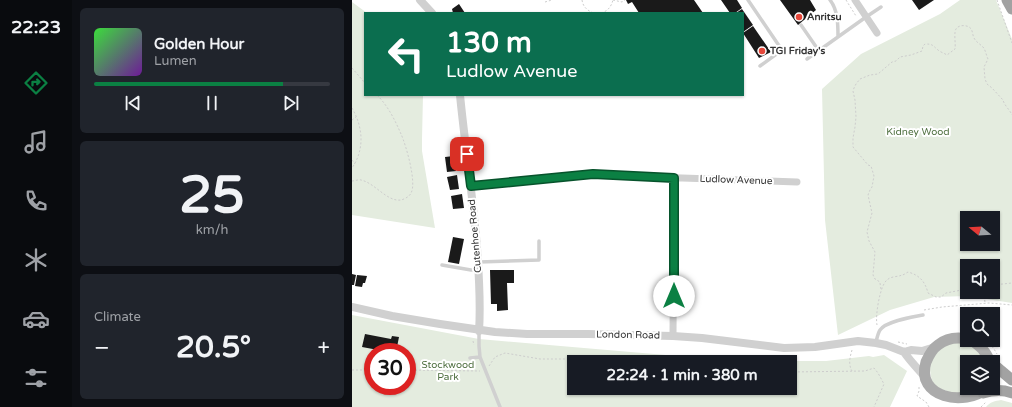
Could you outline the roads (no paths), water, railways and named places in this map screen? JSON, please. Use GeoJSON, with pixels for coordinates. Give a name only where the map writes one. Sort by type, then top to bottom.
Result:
{"type":"FeatureCollection","features":[{"type":"Feature","properties":{"kind":"highway"},"geometry":{"type":"LineString","coordinates":[[1007,0],[1012,9]]}},
{"type":"Feature","properties":{"kind":"highway"},"geometry":{"type":"LineString","coordinates":[[1010,0],[1012,4]]}},
{"type":"Feature","properties":{"kind":"highway"},"geometry":{"type":"LineString","coordinates":[[1000,368],[1012,380]]}},
{"type":"Feature","properties":{"kind":"highway"},"geometry":{"type":"LineString","coordinates":[[981,396],[993,390],[1002,390],[1012,393]]}},
{"type":"Feature","properties":{"kind":"main road"},"geometry":{"type":"LineString","coordinates":[[960,338],[952,338],[935,347],[928,356],[922,381],[929,386],[934,394],[951,405],[970,402],[981,396]]}},
{"type":"Feature","properties":{"kind":"main road"},"geometry":{"type":"LineString","coordinates":[[981,347],[988,355]]}},
{"type":"Feature","properties":{"kind":"street"},"geometry":{"type":"LineString","coordinates":[[420,0],[431,12]]}},
{"type":"Feature","properties":{"kind":"street"},"geometry":{"type":"LineString","coordinates":[[855,0],[877,33]]}},
{"type":"Feature","properties":{"kind":"street","name":"Cutenhoe Road"},"geometry":{"type":"LineString","coordinates":[[460,96],[471,186],[478,266],[480,315],[479,331]]}},
{"type":"Feature","properties":{"kind":"street","name":"Ludlow Avenue"},"geometry":{"type":"LineString","coordinates":[[471,186],[593,174],[797,182]]}},
{"type":"Feature","properties":{"kind":"street"},"geometry":{"type":"LineString","coordinates":[[673,336],[674,178]]}},
{"type":"Feature","properties":{"kind":"street","name":"London Road"},"geometry":{"type":"LineString","coordinates":[[352,307],[392,316],[479,331],[527,334],[673,336],[784,348],[815,347],[858,341],[876,343],[904,352],[913,362],[922,381]]}},
{"type":"Feature","properties":{"kind":"street","name":"London Road"},"geometry":{"type":"LineString","coordinates":[[904,352],[911,350],[922,351],[935,347]]}},
{"type":"Feature","properties":{"kind":"lane"},"geometry":{"type":"LineString","coordinates":[[748,0],[783,52],[760,66]]}},
{"type":"Feature","properties":{"kind":"lane"},"geometry":{"type":"LineString","coordinates":[[830,0],[836,13],[838,37]]}},
{"type":"Feature","properties":{"kind":"lane"},"geometry":{"type":"LineString","coordinates":[[807,59],[881,7]]}},
{"type":"Feature","properties":{"kind":"lane"},"geometry":{"type":"LineString","coordinates":[[801,25],[819,51]]}},
{"type":"Feature","properties":{"kind":"lane"},"geometry":{"type":"LineString","coordinates":[[442,265],[471,270],[478,266],[539,260],[539,241]]}},
{"type":"Feature","properties":{"kind":"lane"},"geometry":{"type":"LineString","coordinates":[[876,343],[880,330],[885,326],[892,322],[921,313]]}},
{"type":"Feature","properties":{"kind":"lane"},"geometry":{"type":"LineString","coordinates":[[479,331],[480,357],[500,407]]}},
{"type":"Feature","properties":{"kind":"lane"},"geometry":{"type":"LineString","coordinates":[[470,358],[480,357]]}},
{"type":"Feature","properties":{"kind":"place","name":"Anritsu"},"geometry":{"type":"Point","coordinates":[799,17]}},
{"type":"Feature","properties":{"kind":"place","name":"TGI Friday's"},"geometry":{"type":"Point","coordinates":[762,51]}},
{"type":"Feature","properties":{"kind":"park label","name":"Kidney Wood"},"geometry":{"type":"Point","coordinates":[918,132]}},
{"type":"Feature","properties":{"kind":"park label","name":"Stockwood Park"},"geometry":{"type":"Point","coordinates":[448,370]}}]}
